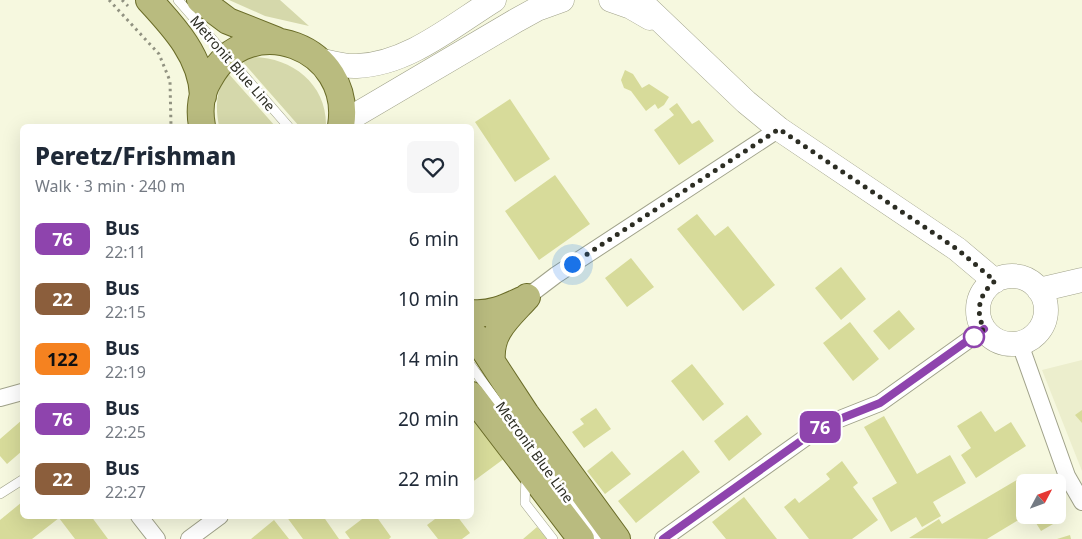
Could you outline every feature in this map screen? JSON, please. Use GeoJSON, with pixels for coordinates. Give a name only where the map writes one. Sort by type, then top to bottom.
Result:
{"type":"FeatureCollection","features":[{"type":"Feature","properties":{"kind":"main road"},"geometry":{"type":"LineString","coordinates":[[200,0],[215,13],[243,28],[291,44],[309,52],[319,60],[334,78],[340,93],[341,124]]}},
{"type":"Feature","properties":{"kind":"main road"},"geometry":{"type":"LineString","coordinates":[[142,6],[186,45],[199,72],[203,96],[202,124]]}},
{"type":"Feature","properties":{"kind":"main road"},"geometry":{"type":"LineString","coordinates":[[203,96],[213,72],[228,56],[243,47],[261,42],[291,44]]}},
{"type":"Feature","properties":{"kind":"main road"},"geometry":{"type":"LineString","coordinates":[[474,313],[496,312],[527,297]]}},
{"type":"Feature","properties":{"kind":"main road"},"geometry":{"type":"LineString","coordinates":[[481,364],[497,332],[527,297]]}},
{"type":"Feature","properties":{"kind":"main road"},"geometry":{"type":"LineString","coordinates":[[474,340],[481,364],[562,465],[617,539]]}},
{"type":"Feature","properties":{"kind":"main road"},"geometry":{"type":"LineString","coordinates":[[474,399],[581,539]]}},
{"type":"Feature","properties":{"kind":"street"},"geometry":{"type":"LineString","coordinates":[[319,60],[356,67],[389,60],[417,48],[494,0]]}},
{"type":"Feature","properties":{"kind":"street"},"geometry":{"type":"LineString","coordinates":[[343,124],[517,20],[537,9],[562,0]]}},
{"type":"Feature","properties":{"kind":"street"},"geometry":{"type":"LineString","coordinates":[[612,0],[630,6],[682,41]]}},
{"type":"Feature","properties":{"kind":"street"},"geometry":{"type":"LineString","coordinates":[[639,0],[746,102],[779,129],[957,249],[995,281]]}},
{"type":"Feature","properties":{"kind":"street"},"geometry":{"type":"LineString","coordinates":[[527,297],[556,275],[779,129]]}},
{"type":"Feature","properties":{"kind":"street"},"geometry":{"type":"LineString","coordinates":[[1004,277],[1024,278],[1039,290],[1046,305],[1044,322],[1039,332],[1030,339],[1020,344],[1000,342],[984,329],[980,321],[979,303],[982,294],[995,281],[1004,277]]}},
{"type":"Feature","properties":{"kind":"street"},"geometry":{"type":"LineString","coordinates":[[1039,290],[1082,280]]}},
{"type":"Feature","properties":{"kind":"street"},"geometry":{"type":"LineString","coordinates":[[663,539],[822,426],[880,403],[984,329]]}},
{"type":"Feature","properties":{"kind":"street"},"geometry":{"type":"LineString","coordinates":[[1020,344],[1068,476],[1082,502]]}},
{"type":"Feature","properties":{"kind":"street"},"geometry":{"type":"LineString","coordinates":[[0,398],[20,393]]}},
{"type":"Feature","properties":{"kind":"street"},"geometry":{"type":"LineString","coordinates":[[142,519],[157,539]]}},
{"type":"Feature","properties":{"kind":"street"},"geometry":{"type":"LineString","coordinates":[[189,539],[216,519]]}},
{"type":"Feature","properties":{"kind":"lane","name":"Metronit Blue Line"},"geometry":{"type":"LineString","coordinates":[[178,0],[286,124]]}},
{"type":"Feature","properties":{"kind":"lane","name":"Metronit Blue Line"},"geometry":{"type":"LineString","coordinates":[[481,364],[598,539]]}},
{"type":"Feature","properties":{"kind":"lane"},"geometry":{"type":"LineString","coordinates":[[526,467],[525,503],[553,539]]}},
{"type":"Feature","properties":{"kind":"lane"},"geometry":{"type":"LineString","coordinates":[[0,494],[20,481]]}},
{"type":"Feature","properties":{"kind":"path"},"geometry":{"type":"LineString","coordinates":[[110,0],[159,54],[170,82],[171,124]]}},
{"type":"Feature","properties":{"kind":"path"},"geometry":{"type":"LineString","coordinates":[[122,0],[142,6]]}},
{"type":"Feature","properties":{"kind":"shaded area"},"geometry":{"type":"Polygon","coordinates":[[[229,0],[280,0],[309,26],[265,16],[229,0]]]}},
{"type":"Feature","properties":{"kind":"shaded area"},"geometry":{"type":"Polygon","coordinates":[[[250,57],[279,61],[303,75],[313,85],[320,97],[325,111],[326,124],[297,124],[242,61],[250,57]]]}},
{"type":"Feature","properties":{"kind":"shaded area"},"geometry":{"type":"Polygon","coordinates":[[[228,73],[273,124],[219,124],[218,98],[228,73]]]}},
{"type":"Feature","properties":{"kind":"shaded area"},"geometry":{"type":"Polygon","coordinates":[[[1082,360],[1082,471],[1042,370],[1082,360]]]}},
{"type":"Feature","properties":{"kind":"building"},"geometry":{"type":"Polygon","coordinates":[[[625,70],[633,74],[642,88],[649,84],[669,97],[664,105],[658,109],[655,104],[646,111],[631,91],[624,88],[621,80],[625,70]]]}},
{"type":"Feature","properties":{"kind":"building"},"geometry":{"type":"Polygon","coordinates":[[[510,99],[550,159],[515,182],[475,122],[510,99]]]}},
{"type":"Feature","properties":{"kind":"building"},"geometry":{"type":"Polygon","coordinates":[[[677,103],[692,124],[699,120],[714,141],[679,165],[654,130],[674,115],[669,109],[677,103]]]}},
{"type":"Feature","properties":{"kind":"building"},"geometry":{"type":"Polygon","coordinates":[[[555,175],[590,224],[539,260],[505,211],[555,175]]]}},
{"type":"Feature","properties":{"kind":"building"},"geometry":{"type":"Polygon","coordinates":[[[697,214],[715,236],[728,226],[775,285],[743,311],[677,229],[697,214]]]}},
{"type":"Feature","properties":{"kind":"building"},"geometry":{"type":"Polygon","coordinates":[[[631,258],[654,287],[627,307],[605,278],[631,258]]]}},
{"type":"Feature","properties":{"kind":"building"},"geometry":{"type":"Polygon","coordinates":[[[841,267],[866,299],[841,320],[815,288],[841,267]]]}},
{"type":"Feature","properties":{"kind":"building"},"geometry":{"type":"Polygon","coordinates":[[[899,310],[915,329],[889,350],[873,331],[899,310]]]}},
{"type":"Feature","properties":{"kind":"building"},"geometry":{"type":"Polygon","coordinates":[[[850,322],[879,359],[853,381],[823,343],[850,322]]]}},
{"type":"Feature","properties":{"kind":"building"},"geometry":{"type":"Polygon","coordinates":[[[692,364],[724,404],[703,421],[671,381],[692,364]]]}},
{"type":"Feature","properties":{"kind":"building"},"geometry":{"type":"Polygon","coordinates":[[[596,408],[611,429],[584,448],[572,432],[584,424],[580,419],[596,408]]]}},
{"type":"Feature","properties":{"kind":"building"},"geometry":{"type":"Polygon","coordinates":[[[1082,410],[1082,423],[1075,415],[1082,410]]]}},
{"type":"Feature","properties":{"kind":"building"},"geometry":{"type":"Polygon","coordinates":[[[981,411],[995,432],[1011,422],[1026,446],[976,478],[961,455],[971,448],[957,426],[981,411]]]}},
{"type":"Feature","properties":{"kind":"building"},"geometry":{"type":"Polygon","coordinates":[[[747,415],[762,434],[729,461],[714,441],[747,415]]]}},
{"type":"Feature","properties":{"kind":"building"},"geometry":{"type":"Polygon","coordinates":[[[884,416],[917,474],[950,455],[966,483],[933,502],[941,516],[922,527],[916,517],[891,532],[872,498],[897,483],[864,427],[884,416]]]}},
{"type":"Feature","properties":{"kind":"building"},"geometry":{"type":"Polygon","coordinates":[[[474,420],[505,458],[474,481],[474,420]]]}},
{"type":"Feature","properties":{"kind":"building"},"geometry":{"type":"Polygon","coordinates":[[[20,422],[20,453],[7,464],[0,456],[0,439],[20,422]]]}},
{"type":"Feature","properties":{"kind":"building"},"geometry":{"type":"Polygon","coordinates":[[[683,450],[700,472],[636,523],[618,501],[683,450]]]}},
{"type":"Feature","properties":{"kind":"building"},"geometry":{"type":"Polygon","coordinates":[[[612,451],[631,474],[605,494],[587,471],[612,451]]]}},
{"type":"Feature","properties":{"kind":"building"},"geometry":{"type":"Polygon","coordinates":[[[842,461],[858,483],[853,487],[878,520],[852,539],[809,539],[784,507],[795,498],[799,503],[830,479],[826,474],[842,461]]]}},
{"type":"Feature","properties":{"kind":"building"},"geometry":{"type":"Polygon","coordinates":[[[1016,481],[1016,521],[987,539],[909,538],[939,519],[942,524],[1016,481]]]}},
{"type":"Feature","properties":{"kind":"building"},"geometry":{"type":"Polygon","coordinates":[[[744,497],[777,539],[726,539],[712,522],[744,497]]]}},
{"type":"Feature","properties":{"kind":"building"},"geometry":{"type":"Polygon","coordinates":[[[20,504],[20,519],[58,519],[32,539],[0,539],[0,520],[20,504]]]}},
{"type":"Feature","properties":{"kind":"building"},"geometry":{"type":"Polygon","coordinates":[[[60,519],[93,519],[108,539],[75,539],[60,519]]]}},
{"type":"Feature","properties":{"kind":"building"},"geometry":{"type":"Polygon","coordinates":[[[288,519],[325,519],[339,539],[303,539],[288,519]]]}},
{"type":"Feature","properties":{"kind":"building"},"geometry":{"type":"Polygon","coordinates":[[[362,519],[378,519],[391,537],[389,539],[350,539],[345,532],[362,519]]]}},
{"type":"Feature","properties":{"kind":"building"},"geometry":{"type":"Polygon","coordinates":[[[435,519],[459,519],[470,533],[462,539],[438,539],[427,525],[435,519]]]}},
{"type":"Feature","properties":{"kind":"building"},"geometry":{"type":"Polygon","coordinates":[[[274,520],[289,539],[251,539],[274,520]]]}},
{"type":"Feature","properties":{"kind":"building"},"geometry":{"type":"Polygon","coordinates":[[[1037,524],[1053,524],[1041,531],[1037,524]]]}},
{"type":"Feature","properties":{"kind":"building"},"geometry":{"type":"Polygon","coordinates":[[[537,527],[547,539],[523,539],[537,527]]]}},
{"type":"Feature","properties":{"kind":"building"},"geometry":{"type":"Polygon","coordinates":[[[1070,535],[1071,539],[1057,539],[1070,535]]]}},
{"type":"Feature","properties":{"kind":"bus line","name":"76"},"geometry":{"type":"LineString","coordinates":[[663,539],[822,426],[880,403],[984,329]]}},
{"type":"Feature","properties":{"kind":"route"},"geometry":{"type":"LineString","coordinates":[[572,264],[779,129],[957,249],[995,281],[982,294],[978,312],[984,329],[969,340],[974,337]]}}]}
